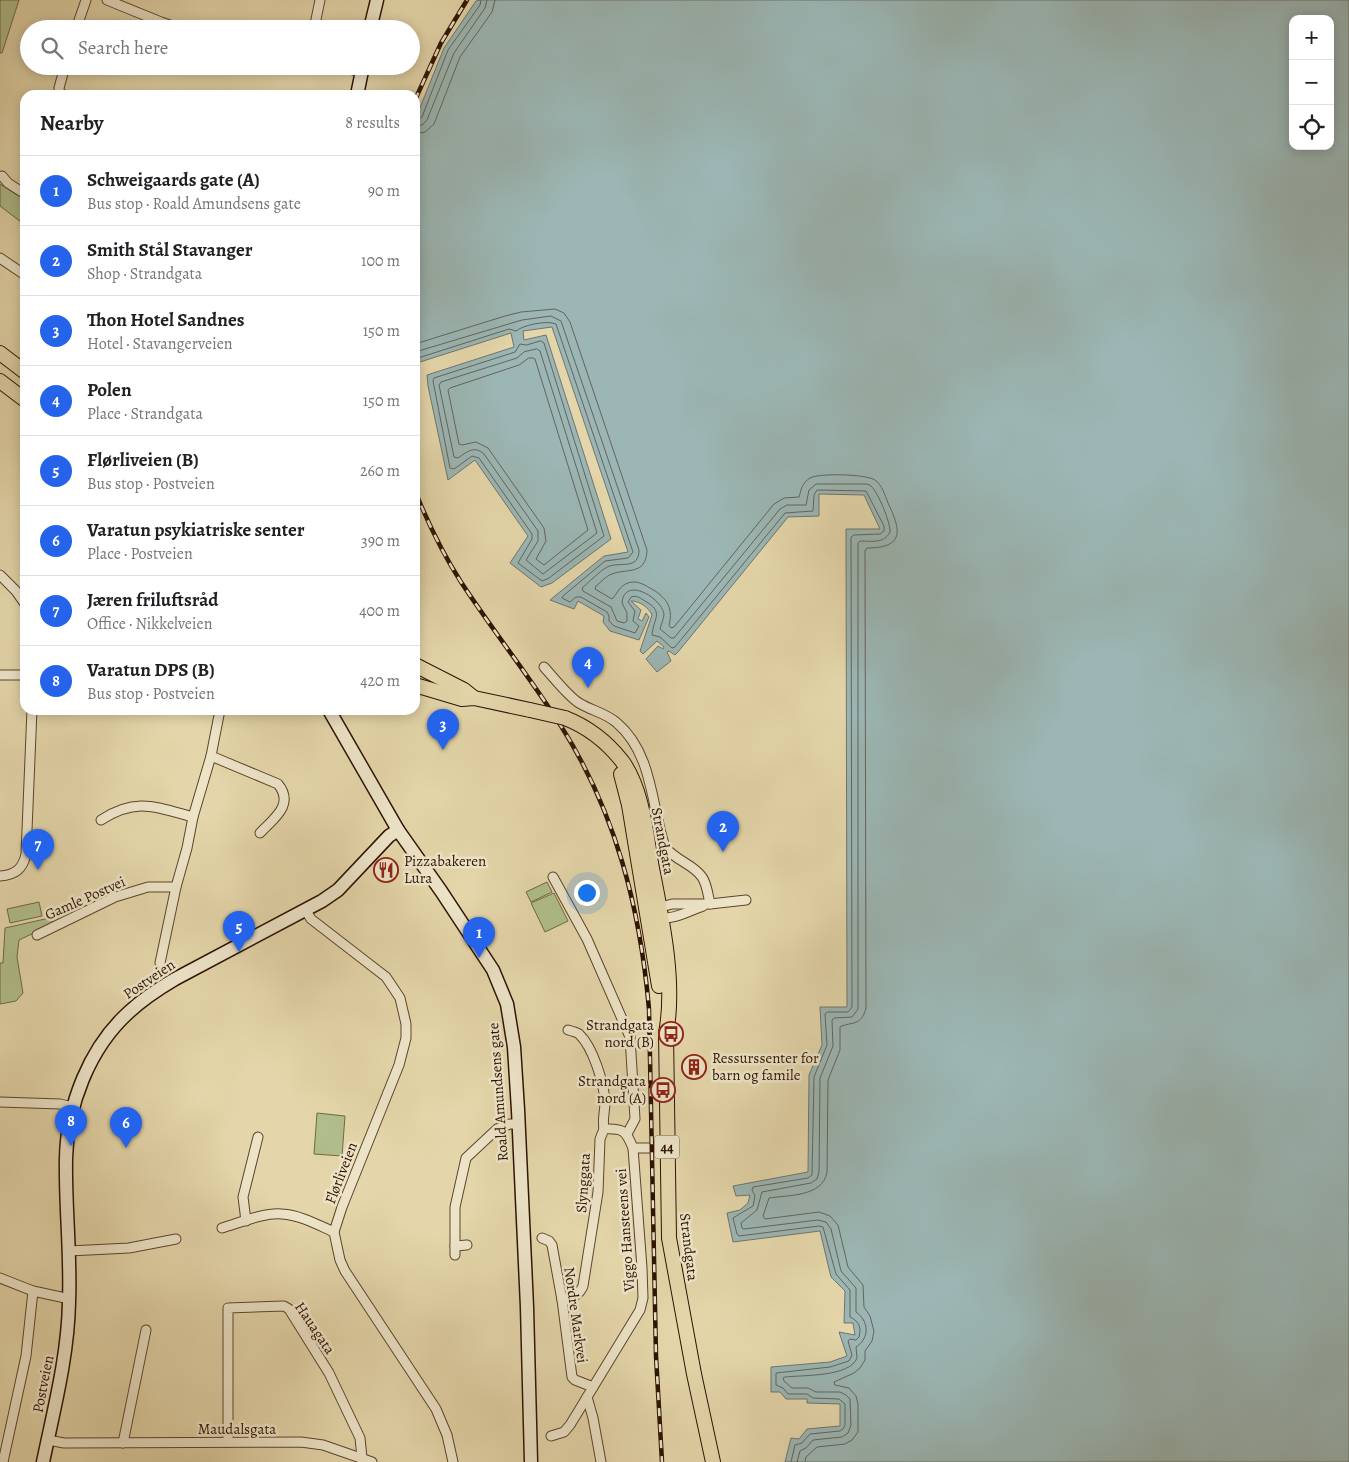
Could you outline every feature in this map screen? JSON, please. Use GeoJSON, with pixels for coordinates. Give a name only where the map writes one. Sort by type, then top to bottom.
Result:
{"type":"FeatureCollection","features":[{"type":"Feature","properties":{"kind":"main road"},"geometry":{"type":"LineString","coordinates":[[0,354],[20,368]]}},
{"type":"Feature","properties":{"kind":"main road"},"geometry":{"type":"LineString","coordinates":[[0,381],[20,396]]}},
{"type":"Feature","properties":{"kind":"main road","name":"44"},"geometry":{"type":"LineString","coordinates":[[420,668],[464,690],[474,698]]}},
{"type":"Feature","properties":{"kind":"main road","name":"44"},"geometry":{"type":"LineString","coordinates":[[420,686],[462,699],[474,698]]}},
{"type":"Feature","properties":{"kind":"main road","name":"Strandgata"},"geometry":{"type":"LineString","coordinates":[[474,698],[565,718],[593,732],[613,752],[626,769],[639,802],[668,980],[666,1148],[672,1261],[713,1462]]}},
{"type":"Feature","properties":{"kind":"street"},"geometry":{"type":"LineString","coordinates":[[79,20],[86,0]]}},
{"type":"Feature","properties":{"kind":"street"},"geometry":{"type":"LineString","coordinates":[[108,0],[156,20]]}},
{"type":"Feature","properties":{"kind":"street"},"geometry":{"type":"LineString","coordinates":[[316,20],[320,0]]}},
{"type":"Feature","properties":{"kind":"street"},"geometry":{"type":"LineString","coordinates":[[372,20],[376,0]]}},
{"type":"Feature","properties":{"kind":"street"},"geometry":{"type":"LineString","coordinates":[[59,90],[63,75]]}},
{"type":"Feature","properties":{"kind":"street"},"geometry":{"type":"LineString","coordinates":[[358,90],[361,75]]}},
{"type":"Feature","properties":{"kind":"street"},"geometry":{"type":"LineString","coordinates":[[2,176],[8,184],[20,191]]}},
{"type":"Feature","properties":{"kind":"street"},"geometry":{"type":"LineString","coordinates":[[0,258],[20,272]]}},
{"type":"Feature","properties":{"kind":"street"},"geometry":{"type":"LineString","coordinates":[[0,574],[20,597]]}},
{"type":"Feature","properties":{"kind":"street"},"geometry":{"type":"LineString","coordinates":[[544,668],[577,702],[618,723],[634,743],[648,775],[665,847],[671,855],[694,869],[702,878],[710,904]]}},
{"type":"Feature","properties":{"kind":"street"},"geometry":{"type":"LineString","coordinates":[[0,675],[20,674]]}},
{"type":"Feature","properties":{"kind":"street"},"geometry":{"type":"LineString","coordinates":[[0,876],[11,875],[17,872],[24,863],[26,854],[32,715]]}},
{"type":"Feature","properties":{"kind":"street"},"geometry":{"type":"LineString","coordinates":[[160,963],[176,887],[219,715]]}},
{"type":"Feature","properties":{"kind":"street","name":"Roald Amundsens gate"},"geometry":{"type":"LineString","coordinates":[[332,715],[398,830],[482,951],[503,992],[510,1016],[514,1047],[527,1315],[531,1462]]}},
{"type":"Feature","properties":{"kind":"street"},"geometry":{"type":"LineString","coordinates":[[210,756],[278,784],[284,791],[283,809],[260,833]]}},
{"type":"Feature","properties":{"kind":"street"},"geometry":{"type":"LineString","coordinates":[[101,820],[110,814],[128,807],[140,805],[193,817]]}},
{"type":"Feature","properties":{"kind":"street","name":"Postveien"},"geometry":{"type":"LineString","coordinates":[[43,1462],[64,1364],[68,1328],[70,1299],[66,1157],[69,1122],[88,1068],[116,1025],[153,992],[306,911],[338,890],[389,836],[398,830]]}},
{"type":"Feature","properties":{"kind":"street"},"geometry":{"type":"LineString","coordinates":[[553,877],[587,939],[630,1037],[635,1119],[627,1134]]}},
{"type":"Feature","properties":{"kind":"street","name":"Gamle Postvei"},"geometry":{"type":"LineString","coordinates":[[37,935],[115,896],[148,887],[176,887]]}},
{"type":"Feature","properties":{"kind":"street"},"geometry":{"type":"LineString","coordinates":[[656,913],[674,916],[710,904],[746,900]]}},
{"type":"Feature","properties":{"kind":"street","name":"Flørliveien"},"geometry":{"type":"LineString","coordinates":[[306,911],[311,919],[386,977],[400,998],[406,1024],[406,1038],[399,1066],[342,1207],[334,1232],[338,1254],[345,1271],[436,1409],[447,1435],[453,1462]]}},
{"type":"Feature","properties":{"kind":"street","name":"Slynggata"},"geometry":{"type":"LineString","coordinates":[[562,1300],[576,1296],[581,1292],[583,1286],[598,1192],[600,1139],[604,1129],[605,1102],[600,1078],[587,1043],[578,1032],[568,1030]]}},
{"type":"Feature","properties":{"kind":"street"},"geometry":{"type":"LineString","coordinates":[[0,1102],[60,1104],[73,1107]]}},
{"type":"Feature","properties":{"kind":"street"},"geometry":{"type":"LineString","coordinates":[[468,1245],[455,1250],[455,1207],[466,1158],[496,1129],[510,1124],[518,1124]]}},
{"type":"Feature","properties":{"kind":"street"},"geometry":{"type":"LineString","coordinates":[[604,1129],[618,1128],[627,1134],[633,1148],[666,1148]]}},
{"type":"Feature","properties":{"kind":"street"},"geometry":{"type":"LineString","coordinates":[[246,1221],[243,1197],[258,1137]]}},
{"type":"Feature","properties":{"kind":"street","name":"Viggo Hansteens vei"},"geometry":{"type":"LineString","coordinates":[[594,1387],[640,1310],[643,1298],[633,1148]]}},
{"type":"Feature","properties":{"kind":"street"},"geometry":{"type":"LineString","coordinates":[[222,1228],[271,1214],[285,1214],[334,1232]]}},
{"type":"Feature","properties":{"kind":"street","name":"Nordre Markvei"},"geometry":{"type":"LineString","coordinates":[[542,1238],[549,1241],[552,1246],[562,1300],[572,1377],[594,1387]]}},
{"type":"Feature","properties":{"kind":"street"},"geometry":{"type":"LineString","coordinates":[[69,1251],[129,1248],[176,1239]]}},
{"type":"Feature","properties":{"kind":"street"},"geometry":{"type":"LineString","coordinates":[[0,1278],[33,1290],[70,1299]]}},
{"type":"Feature","properties":{"kind":"street"},"geometry":{"type":"LineString","coordinates":[[3,1462],[5,1432],[26,1356],[33,1290]]}},
{"type":"Feature","properties":{"kind":"street","name":"Hauagata"},"geometry":{"type":"LineString","coordinates":[[228,1442],[228,1308],[284,1306],[289,1309],[329,1373],[360,1438],[362,1458]]}},
{"type":"Feature","properties":{"kind":"street"},"geometry":{"type":"LineString","coordinates":[[123,1443],[146,1330]]}},
{"type":"Feature","properties":{"kind":"street"},"geometry":{"type":"LineString","coordinates":[[551,1436],[564,1432],[570,1426],[594,1387]]}},
{"type":"Feature","properties":{"kind":"street"},"geometry":{"type":"LineString","coordinates":[[587,1398],[593,1418],[601,1462]]}},
{"type":"Feature","properties":{"kind":"street","name":"Maudalsgata"},"geometry":{"type":"LineString","coordinates":[[48,1440],[64,1443],[228,1442],[316,1444],[372,1462]]}},
{"type":"Feature","properties":{"kind":"street"},"geometry":{"type":"LineString","coordinates":[[343,1462],[350,1454]]}},
{"type":"Feature","properties":{"kind":"green space"},"geometry":{"type":"Polygon","coordinates":[[[0,0],[19,0],[2,53],[0,53],[0,0]]]}},
{"type":"Feature","properties":{"kind":"green space"},"geometry":{"type":"Polygon","coordinates":[[[0,184],[20,197],[20,221],[0,206],[0,184]]]}},
{"type":"Feature","properties":{"kind":"green space"},"geometry":{"type":"Polygon","coordinates":[[[547,882],[552,892],[531,902],[526,892],[547,882]]]}},
{"type":"Feature","properties":{"kind":"green space"},"geometry":{"type":"Polygon","coordinates":[[[554,893],[568,921],[545,932],[531,903],[554,893]]]}},
{"type":"Feature","properties":{"kind":"green space"},"geometry":{"type":"Polygon","coordinates":[[[39,902],[42,916],[10,923],[7,909],[39,902]]]}},
{"type":"Feature","properties":{"kind":"green space"},"geometry":{"type":"Polygon","coordinates":[[[45,919],[57,922],[19,940],[17,957],[23,993],[16,1001],[0,1004],[0,963],[3,963],[5,928],[45,919]]]}},
{"type":"Feature","properties":{"kind":"green space"},"geometry":{"type":"Polygon","coordinates":[[[317,1113],[345,1116],[342,1156],[314,1154],[317,1113]]]}},
{"type":"Feature","properties":{"kind":"water"},"geometry":{"type":"Polygon","coordinates":[[[481,0],[1349,0],[1349,1462],[785,1462],[791,1438],[799,1439],[807,1429],[840,1426],[840,1404],[807,1403],[807,1399],[786,1399],[780,1392],[771,1392],[771,1367],[830,1362],[847,1356],[839,1332],[855,1335],[853,1323],[844,1323],[845,1291],[831,1277],[820,1231],[733,1242],[727,1213],[740,1210],[748,1203],[750,1195],[736,1196],[733,1186],[808,1172],[809,1075],[822,1045],[820,1007],[847,1007],[846,529],[880,529],[864,495],[819,494],[819,516],[788,517],[678,652],[675,655],[669,651],[667,652],[671,661],[657,672],[646,659],[658,646],[663,649],[664,647],[657,641],[643,654],[640,651],[652,615],[644,605],[631,601],[641,610],[638,619],[642,621],[646,613],[649,617],[639,640],[610,631],[603,622],[604,616],[578,601],[574,609],[550,600],[604,556],[628,552],[552,327],[523,331],[524,340],[546,335],[611,539],[552,583],[541,587],[510,563],[528,536],[475,460],[448,480],[427,375],[514,347],[511,333],[420,362],[420,108],[444,48],[476,1],[481,0]]]}},
{"type":"Feature","properties":{"kind":"railway"},"geometry":{"type":"LineString","coordinates":[[420,90],[441,43],[467,0]]}},
{"type":"Feature","properties":{"kind":"railway"},"geometry":{"type":"LineString","coordinates":[[420,503],[454,571],[549,708],[580,759],[611,827],[632,898],[645,971],[649,1009],[656,1356],[662,1462]]}},
{"type":"Feature","properties":{"kind":"place","name":"Polen"},"geometry":{"type":"Point","coordinates":[588,688]}},
{"type":"Feature","properties":{"kind":"place","name":"Thon Hotel Sandnes"},"geometry":{"type":"Point","coordinates":[443,750]}},
{"type":"Feature","properties":{"kind":"place","name":"Smith Stål Stavanger"},"geometry":{"type":"Point","coordinates":[723,852]}},
{"type":"Feature","properties":{"kind":"place","name":"Jæren friluftsråd"},"geometry":{"type":"Point","coordinates":[38,870]}},
{"type":"Feature","properties":{"kind":"place","name":"Pizzabakeren Lura"},"geometry":{"type":"Point","coordinates":[386,870]}},
{"type":"Feature","properties":{"kind":"place","name":"Flørliveien (B)"},"geometry":{"type":"Point","coordinates":[239,952]}},
{"type":"Feature","properties":{"kind":"place","name":"Schweigaards gate (A)"},"geometry":{"type":"Point","coordinates":[479,958]}},
{"type":"Feature","properties":{"kind":"place","name":"Strandgata nord (B)"},"geometry":{"type":"Point","coordinates":[671,1034]}},
{"type":"Feature","properties":{"kind":"place","name":"Ressurssenter for barn og famile"},"geometry":{"type":"Point","coordinates":[694,1067]}},
{"type":"Feature","properties":{"kind":"place","name":"Strandgata nord (A)"},"geometry":{"type":"Point","coordinates":[663,1090]}},
{"type":"Feature","properties":{"kind":"place","name":"Varatun DPS (B)"},"geometry":{"type":"Point","coordinates":[71,1146]}},
{"type":"Feature","properties":{"kind":"place","name":"Varatun psykiatriske senter"},"geometry":{"type":"Point","coordinates":[126,1148]}}]}
